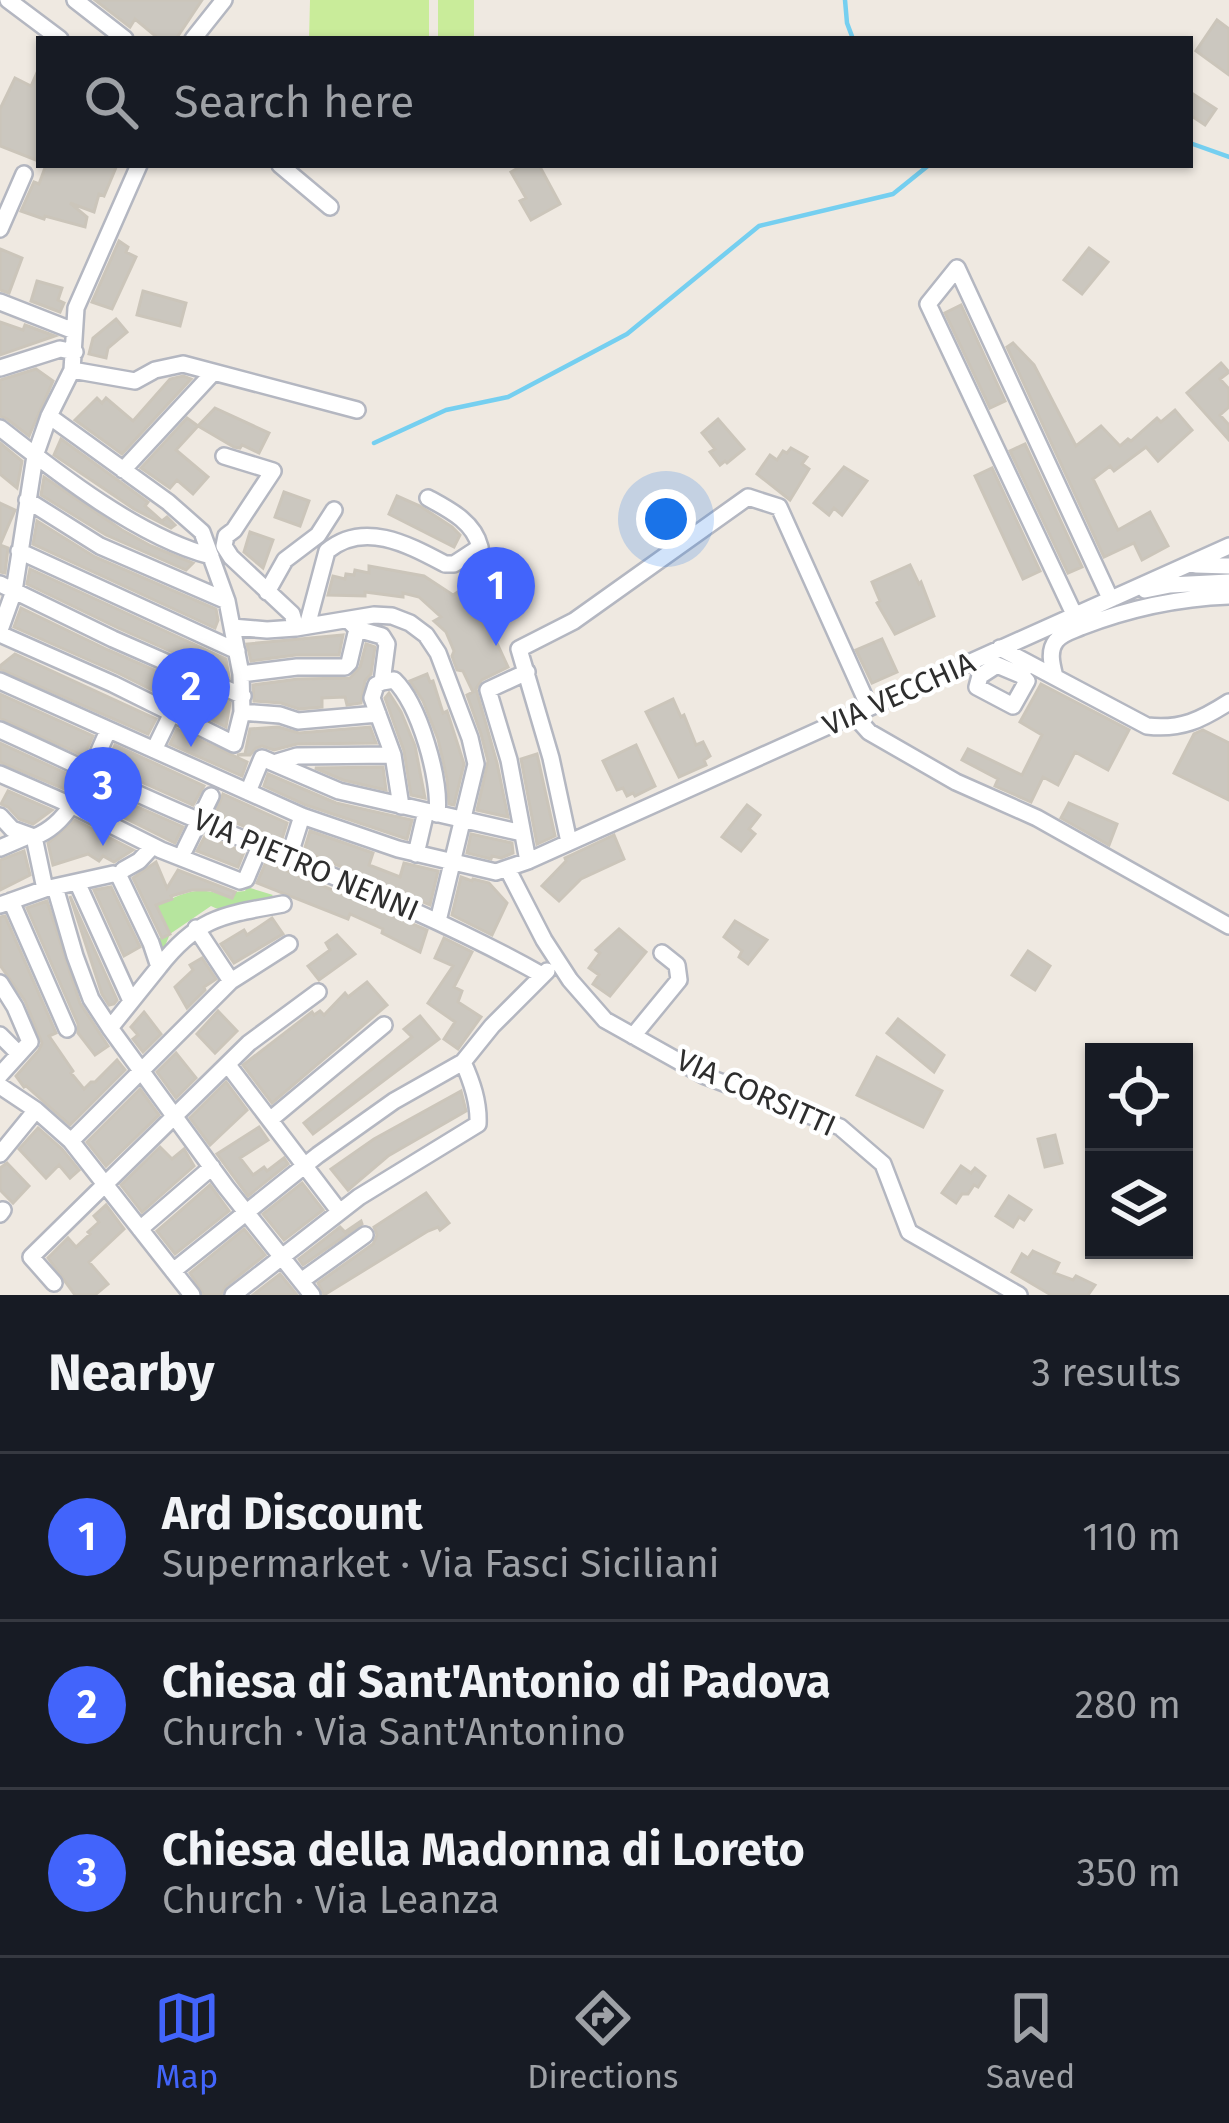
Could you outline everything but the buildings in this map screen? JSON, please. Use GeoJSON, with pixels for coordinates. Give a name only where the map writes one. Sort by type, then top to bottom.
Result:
{"type":"FeatureCollection","features":[{"type":"Feature","properties":{"kind":"street"},"geometry":{"type":"LineString","coordinates":[[8,0],[56,36]]}},
{"type":"Feature","properties":{"kind":"street"},"geometry":{"type":"LineString","coordinates":[[75,0],[121,36]]}},
{"type":"Feature","properties":{"kind":"street"},"geometry":{"type":"LineString","coordinates":[[195,36],[224,0]]}},
{"type":"Feature","properties":{"kind":"street"},"geometry":{"type":"LineString","coordinates":[[49,416],[198,526],[227,601],[241,674],[243,704],[234,744],[0,632],[35,456],[49,416],[72,370],[76,308],[138,168]]}},
{"type":"Feature","properties":{"kind":"street"},"geometry":{"type":"LineString","coordinates":[[283,168],[330,208]]}},
{"type":"Feature","properties":{"kind":"street"},"geometry":{"type":"LineString","coordinates":[[0,229],[24,174]]}},
{"type":"Feature","properties":{"kind":"street"},"geometry":{"type":"LineString","coordinates":[[1074,614],[928,304],[957,268],[1110,598],[1170,585],[1229,582]]}},
{"type":"Feature","properties":{"kind":"street"},"geometry":{"type":"LineString","coordinates":[[0,302],[74,331]]}},
{"type":"Feature","properties":{"kind":"street"},"geometry":{"type":"LineString","coordinates":[[0,368],[59,349],[74,352]]}},
{"type":"Feature","properties":{"kind":"street"},"geometry":{"type":"LineString","coordinates":[[72,370],[135,381],[155,370],[183,364],[357,410]]}},
{"type":"Feature","properties":{"kind":"street"},"geometry":{"type":"LineString","coordinates":[[123,470],[212,374]]}},
{"type":"Feature","properties":{"kind":"street"},"geometry":{"type":"LineString","coordinates":[[0,428],[131,521],[187,550],[211,556]]}},
{"type":"Feature","properties":{"kind":"street"},"geometry":{"type":"LineString","coordinates":[[224,456],[273,471],[226,536],[224,546],[302,627]]}},
{"type":"Feature","properties":{"kind":"street"},"geometry":{"type":"LineString","coordinates":[[569,842],[551,758],[519,649],[574,621],[748,497],[779,507],[869,732],[956,782],[1037,818],[1229,926]]}},
{"type":"Feature","properties":{"kind":"street"},"geometry":{"type":"LineString","coordinates":[[302,627],[328,551],[336,544],[375,536],[392,539],[445,565],[480,547],[480,539],[458,514],[428,498]]}},
{"type":"Feature","properties":{"kind":"street"},"geometry":{"type":"LineString","coordinates":[[28,500],[100,546],[227,601]]}},
{"type":"Feature","properties":{"kind":"street"},"geometry":{"type":"LineString","coordinates":[[267,592],[285,560],[318,535],[334,510]]}},
{"type":"Feature","properties":{"kind":"street"},"geometry":{"type":"LineString","coordinates":[[0,537],[237,651]]}},
{"type":"Feature","properties":{"kind":"street","name":"VIA VECCHIA"},"geometry":{"type":"LineString","coordinates":[[508,870],[1229,546]]}},
{"type":"Feature","properties":{"kind":"street"},"geometry":{"type":"LineString","coordinates":[[1186,565],[1229,566]]}},
{"type":"Feature","properties":{"kind":"street"},"geometry":{"type":"LineString","coordinates":[[7,587],[243,704],[298,721],[378,714]]}},
{"type":"Feature","properties":{"kind":"street"},"geometry":{"type":"LineString","coordinates":[[1055,677],[1053,644],[1062,635],[1157,602],[1229,596]]}},
{"type":"Feature","properties":{"kind":"street"},"geometry":{"type":"LineString","coordinates":[[232,627],[352,625],[374,615],[392,616],[426,635],[438,653],[476,764],[438,921]]}},
{"type":"Feature","properties":{"kind":"street"},"geometry":{"type":"LineString","coordinates":[[241,674],[345,667],[352,625]]}},
{"type":"Feature","properties":{"kind":"street"},"geometry":{"type":"LineString","coordinates":[[352,625],[386,640],[382,682]]}},
{"type":"Feature","properties":{"kind":"street"},"geometry":{"type":"LineString","coordinates":[[1000,648],[1024,669],[1055,677],[1147,726],[1169,729],[1204,718],[1229,702]]}},
{"type":"Feature","properties":{"kind":"street"},"geometry":{"type":"LineString","coordinates":[[527,672],[488,690],[509,760],[528,861]]}},
{"type":"Feature","properties":{"kind":"street"},"geometry":{"type":"LineString","coordinates":[[401,806],[393,755],[372,698],[376,685],[394,680],[405,691],[433,763],[439,798],[416,854]]}},
{"type":"Feature","properties":{"kind":"street"},"geometry":{"type":"LineString","coordinates":[[0,681],[302,816],[416,854],[496,872],[508,870]]}},
{"type":"Feature","properties":{"kind":"street"},"geometry":{"type":"LineString","coordinates":[[154,750],[172,712]]}},
{"type":"Feature","properties":{"kind":"street","name":"VIA PIETRO NENNI"},"geometry":{"type":"LineString","coordinates":[[0,730],[481,940],[542,975]]}},
{"type":"Feature","properties":{"kind":"street"},"geometry":{"type":"LineString","coordinates":[[0,848],[56,826],[108,731]]}},
{"type":"Feature","properties":{"kind":"street"},"geometry":{"type":"LineString","coordinates":[[277,762],[298,756],[393,755]]}},
{"type":"Feature","properties":{"kind":"street"},"geometry":{"type":"LineString","coordinates":[[248,792],[262,758],[339,790],[522,832]]}},
{"type":"Feature","properties":{"kind":"street"},"geometry":{"type":"LineString","coordinates":[[0,774],[240,881],[246,879],[260,846]]}},
{"type":"Feature","properties":{"kind":"street"},"geometry":{"type":"LineString","coordinates":[[185,849],[211,796]]}},
{"type":"Feature","properties":{"kind":"street"},"geometry":{"type":"LineString","coordinates":[[289,857],[302,816]]}},
{"type":"Feature","properties":{"kind":"street"},"geometry":{"type":"LineString","coordinates":[[2,820],[31,836],[92,999],[110,1028],[307,1288],[365,1235]]}},
{"type":"Feature","properties":{"kind":"street"},"geometry":{"type":"LineString","coordinates":[[67,1029],[6,903],[118,872],[139,861],[153,845]]}},
{"type":"Feature","properties":{"kind":"street","name":"VIA CORSITTI"},"geometry":{"type":"LineString","coordinates":[[508,870],[544,940],[605,1020],[705,1076],[840,1127],[883,1164],[909,1232],[1019,1295]]}},
{"type":"Feature","properties":{"kind":"street"},"geometry":{"type":"LineString","coordinates":[[118,872],[159,967]]}},
{"type":"Feature","properties":{"kind":"street"},"geometry":{"type":"LineString","coordinates":[[76,881],[130,1001]]}},
{"type":"Feature","properties":{"kind":"street"},"geometry":{"type":"LineString","coordinates":[[110,1028],[178,943],[196,928],[283,904]]}},
{"type":"Feature","properties":{"kind":"street"},"geometry":{"type":"LineString","coordinates":[[196,928],[231,981]]}},
{"type":"Feature","properties":{"kind":"street"},"geometry":{"type":"LineString","coordinates":[[71,1141],[231,981],[289,944]]}},
{"type":"Feature","properties":{"kind":"street"},"geometry":{"type":"LineString","coordinates":[[634,1036],[679,980],[677,965],[662,952]]}},
{"type":"Feature","properties":{"kind":"street"},"geometry":{"type":"LineString","coordinates":[[172,1271],[394,1101],[463,1062],[492,1026],[559,963]]}},
{"type":"Feature","properties":{"kind":"street"},"geometry":{"type":"LineString","coordinates":[[0,983],[30,1042],[0,1075]]}},
{"type":"Feature","properties":{"kind":"street"},"geometry":{"type":"LineString","coordinates":[[54,1283],[31,1257],[249,1043],[318,992]]}},
{"type":"Feature","properties":{"kind":"street"},"geometry":{"type":"LineString","coordinates":[[271,1119],[384,1025]]}},
{"type":"Feature","properties":{"kind":"street"},"geometry":{"type":"LineString","coordinates":[[0,1035],[19,1054]]}},
{"type":"Feature","properties":{"kind":"street"},"geometry":{"type":"LineString","coordinates":[[233,1295],[339,1211],[478,1124],[473,1084],[463,1062]]}},
{"type":"Feature","properties":{"kind":"street"},"geometry":{"type":"LineString","coordinates":[[227,1065],[339,1211]]}},
{"type":"Feature","properties":{"kind":"street"},"geometry":{"type":"LineString","coordinates":[[0,1086],[71,1141],[192,1295]]}},
{"type":"Feature","properties":{"kind":"street"},"geometry":{"type":"LineString","coordinates":[[0,1154],[36,1110]]}},
{"type":"Feature","properties":{"kind":"street"},"geometry":{"type":"LineString","coordinates":[[140,1228],[212,1167]]}},
{"type":"Feature","properties":{"kind":"green space"},"geometry":{"type":"Polygon","coordinates":[[[310,0],[429,0],[429,36],[309,36],[310,0]]]}},
{"type":"Feature","properties":{"kind":"green space"},"geometry":{"type":"Polygon","coordinates":[[[438,0],[474,0],[474,36],[438,36],[438,0]]]}},
{"type":"Feature","properties":{"kind":"green space"},"geometry":{"type":"Polygon","coordinates":[[[247,887],[273,895],[244,909],[211,906],[170,934],[156,905],[176,896],[201,891],[232,898],[247,887]]]}},
{"type":"Feature","properties":{"kind":"green space"},"geometry":{"type":"Polygon","coordinates":[[[170,934],[162,953],[155,940],[170,934]]]}},
{"type":"Feature","properties":{"kind":"waterway"},"geometry":{"type":"LineString","coordinates":[[845,0],[852,36]]}},
{"type":"Feature","properties":{"kind":"waterway"},"geometry":{"type":"LineString","coordinates":[[1193,144],[1229,157]]}},
{"type":"Feature","properties":{"kind":"waterway"},"geometry":{"type":"LineString","coordinates":[[374,443],[446,410],[508,397],[627,334],[759,226],[893,194],[925,168]]}},
{"type":"Feature","properties":{"kind":"place","name":"Ard Discount"},"geometry":{"type":"Point","coordinates":[496,646]}},
{"type":"Feature","properties":{"kind":"place","name":"Chiesa di Sant'Antonio di Padova"},"geometry":{"type":"Point","coordinates":[191,747]}},
{"type":"Feature","properties":{"kind":"place","name":"Chiesa della Madonna di Loreto"},"geometry":{"type":"Point","coordinates":[103,846]}}]}
